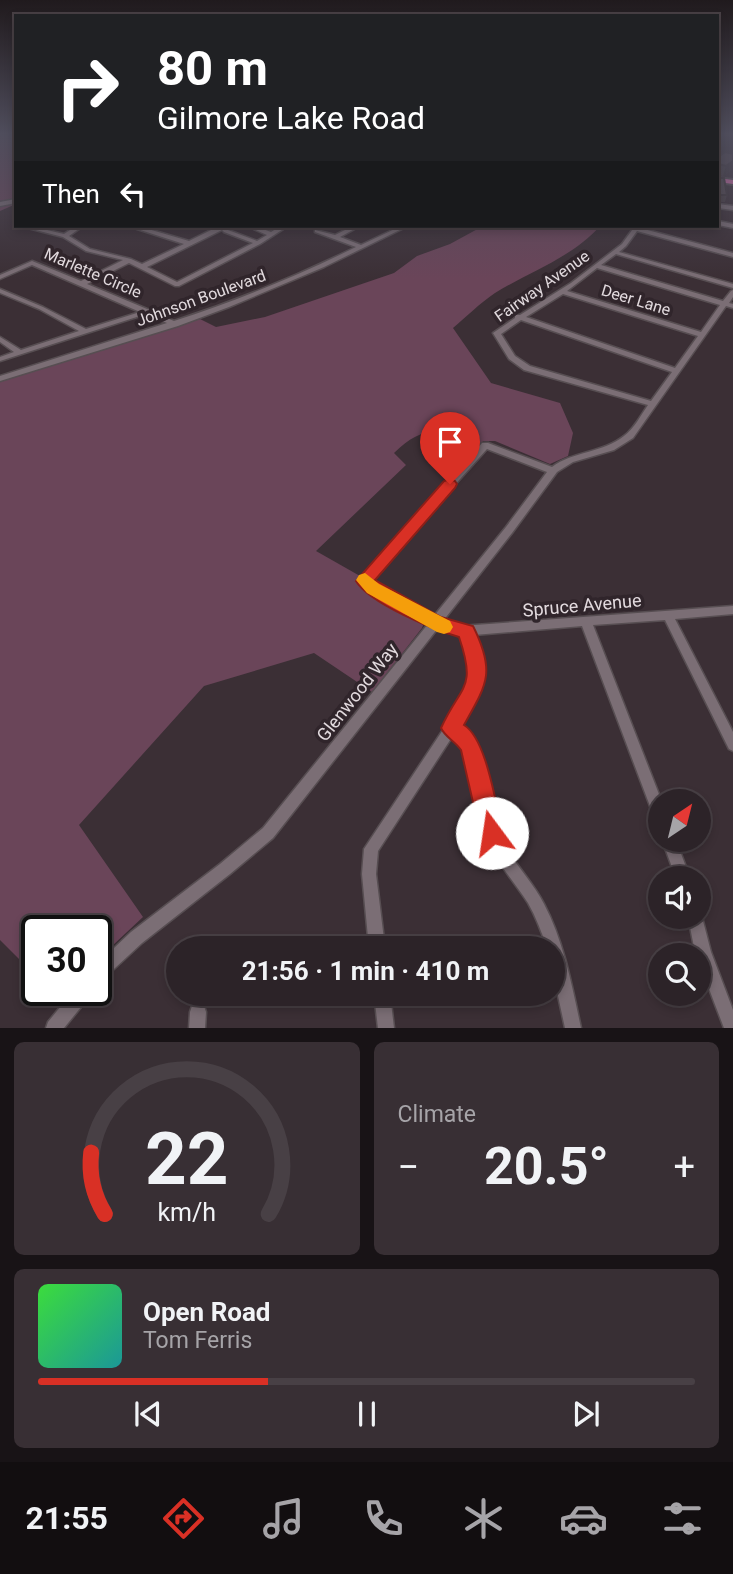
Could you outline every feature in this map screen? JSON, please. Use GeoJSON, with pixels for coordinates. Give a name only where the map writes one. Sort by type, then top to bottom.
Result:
{"type":"FeatureCollection","features":[{"type":"Feature","properties":{"kind":"street"},"geometry":{"type":"LineString","coordinates":[[730,226],[733,220]]}},
{"type":"Feature","properties":{"kind":"street"},"geometry":{"type":"LineString","coordinates":[[31,228],[65,236],[79,246],[129,260],[177,285],[282,228]]}},
{"type":"Feature","properties":{"kind":"street"},"geometry":{"type":"LineString","coordinates":[[65,236],[77,228]]}},
{"type":"Feature","properties":{"kind":"street"},"geometry":{"type":"LineString","coordinates":[[139,228],[188,243]]}},
{"type":"Feature","properties":{"kind":"street"},"geometry":{"type":"LineString","coordinates":[[142,267],[220,228]]}},
{"type":"Feature","properties":{"kind":"street"},"geometry":{"type":"LineString","coordinates":[[228,228],[258,243]]}},
{"type":"Feature","properties":{"kind":"street"},"geometry":{"type":"LineString","coordinates":[[256,228],[272,234]]}},
{"type":"Feature","properties":{"kind":"street"},"geometry":{"type":"LineString","coordinates":[[335,237],[353,228]]}},
{"type":"Feature","properties":{"kind":"street","name":"Johnson Boulevard"},"geometry":{"type":"LineString","coordinates":[[0,379],[238,302],[400,228]]}},
{"type":"Feature","properties":{"kind":"street","name":"Fairway Avenue"},"geometry":{"type":"LineString","coordinates":[[636,228],[627,242],[596,266],[498,333],[512,357],[522,366],[653,404]]}},
{"type":"Feature","properties":{"kind":"street"},"geometry":{"type":"LineString","coordinates":[[640,228],[733,255]]}},
{"type":"Feature","properties":{"kind":"street"},"geometry":{"type":"LineString","coordinates":[[317,231],[362,247]]}},
{"type":"Feature","properties":{"kind":"street"},"geometry":{"type":"LineString","coordinates":[[614,252],[733,286]]}},
{"type":"Feature","properties":{"kind":"street"},"geometry":{"type":"LineString","coordinates":[[83,283],[129,260]]}},
{"type":"Feature","properties":{"kind":"street","name":"Marlette Circle"},"geometry":{"type":"LineString","coordinates":[[0,277],[32,263],[175,324]]}},
{"type":"Feature","properties":{"kind":"street"},"geometry":{"type":"LineString","coordinates":[[596,266],[729,305]]}},
{"type":"Feature","properties":{"kind":"street"},"geometry":{"type":"LineString","coordinates":[[0,291],[83,330]]}},
{"type":"Feature","properties":{"kind":"street","name":"Deer Lane"},"geometry":{"type":"LineString","coordinates":[[561,291],[702,335]]}},
{"type":"Feature","properties":{"kind":"street","name":"Glenwood Way"},"geometry":{"type":"LineString","coordinates":[[112,960],[135,937],[226,871],[268,833],[553,471],[563,463],[606,452],[623,442],[702,335],[729,305],[733,292]]}},
{"type":"Feature","properties":{"kind":"street"},"geometry":{"type":"LineString","coordinates":[[0,359],[83,330],[149,312]]}},
{"type":"Feature","properties":{"kind":"street"},"geometry":{"type":"LineString","coordinates":[[518,317],[677,370]]}},
{"type":"Feature","properties":{"kind":"street"},"geometry":{"type":"LineString","coordinates":[[0,339],[20,353]]}},
{"type":"Feature","properties":{"kind":"street","name":"Spruce Avenue"},"geometry":{"type":"LineString","coordinates":[[553,471],[488,444],[375,567],[366,578],[366,583],[436,623],[467,632],[733,610]]}},
{"type":"Feature","properties":{"kind":"street"},"geometry":{"type":"LineString","coordinates":[[668,615],[733,745]]}},
{"type":"Feature","properties":{"kind":"street"},"geometry":{"type":"LineString","coordinates":[[586,622],[650,789]]}},
{"type":"Feature","properties":{"kind":"street"},"geometry":{"type":"LineString","coordinates":[[376,936],[369,874],[371,849],[451,728],[477,683],[478,663],[467,632]]}},
{"type":"Feature","properties":{"kind":"street"},"geometry":{"type":"LineString","coordinates":[[451,728],[462,735],[470,746],[496,844],[532,897],[548,929],[573,1028]]}},
{"type":"Feature","properties":{"kind":"street"},"geometry":{"type":"LineString","coordinates":[[698,929],[703,953],[732,1028]]}},
{"type":"Feature","properties":{"kind":"street"},"geometry":{"type":"LineString","coordinates":[[54,1028],[71,1006]]}},
{"type":"Feature","properties":{"kind":"street"},"geometry":{"type":"LineString","coordinates":[[383,1006],[386,1028]]}},
{"type":"Feature","properties":{"kind":"shaded area"},"geometry":{"type":"Polygon","coordinates":[[[0,183],[14,183],[14,205],[0,211],[0,183]]]}},
{"type":"Feature","properties":{"kind":"shaded area"},"geometry":{"type":"Polygon","coordinates":[[[479,228],[598,228],[577,247],[495,293],[453,328],[491,383],[560,403],[573,433],[568,456],[550,464],[495,441],[483,441],[480,445],[434,432],[415,437],[394,453],[406,465],[316,551],[360,576],[358,585],[420,619],[424,623],[422,628],[372,692],[314,653],[204,686],[79,825],[143,917],[112,946],[112,915],[21,915],[21,961],[0,940],[0,381],[200,319],[216,327],[265,317],[394,273],[417,256],[450,244],[479,228]]]}},
{"type":"Feature","properties":{"kind":"building"},"geometry":{"type":"Polygon","coordinates":[[[719,183],[725,183],[727,195],[719,195],[719,183]]]}},
{"type":"Feature","properties":{"kind":"slow traffic"},"geometry":{"type":"LineString","coordinates":[[365,580],[373,589],[444,627]]}},
{"type":"Feature","properties":{"kind":"route"},"geometry":{"type":"LineString","coordinates":[[450,484],[365,581],[373,589],[436,623],[467,632],[479,674],[473,694],[451,728],[462,735],[470,746],[492,833]]}}]}
